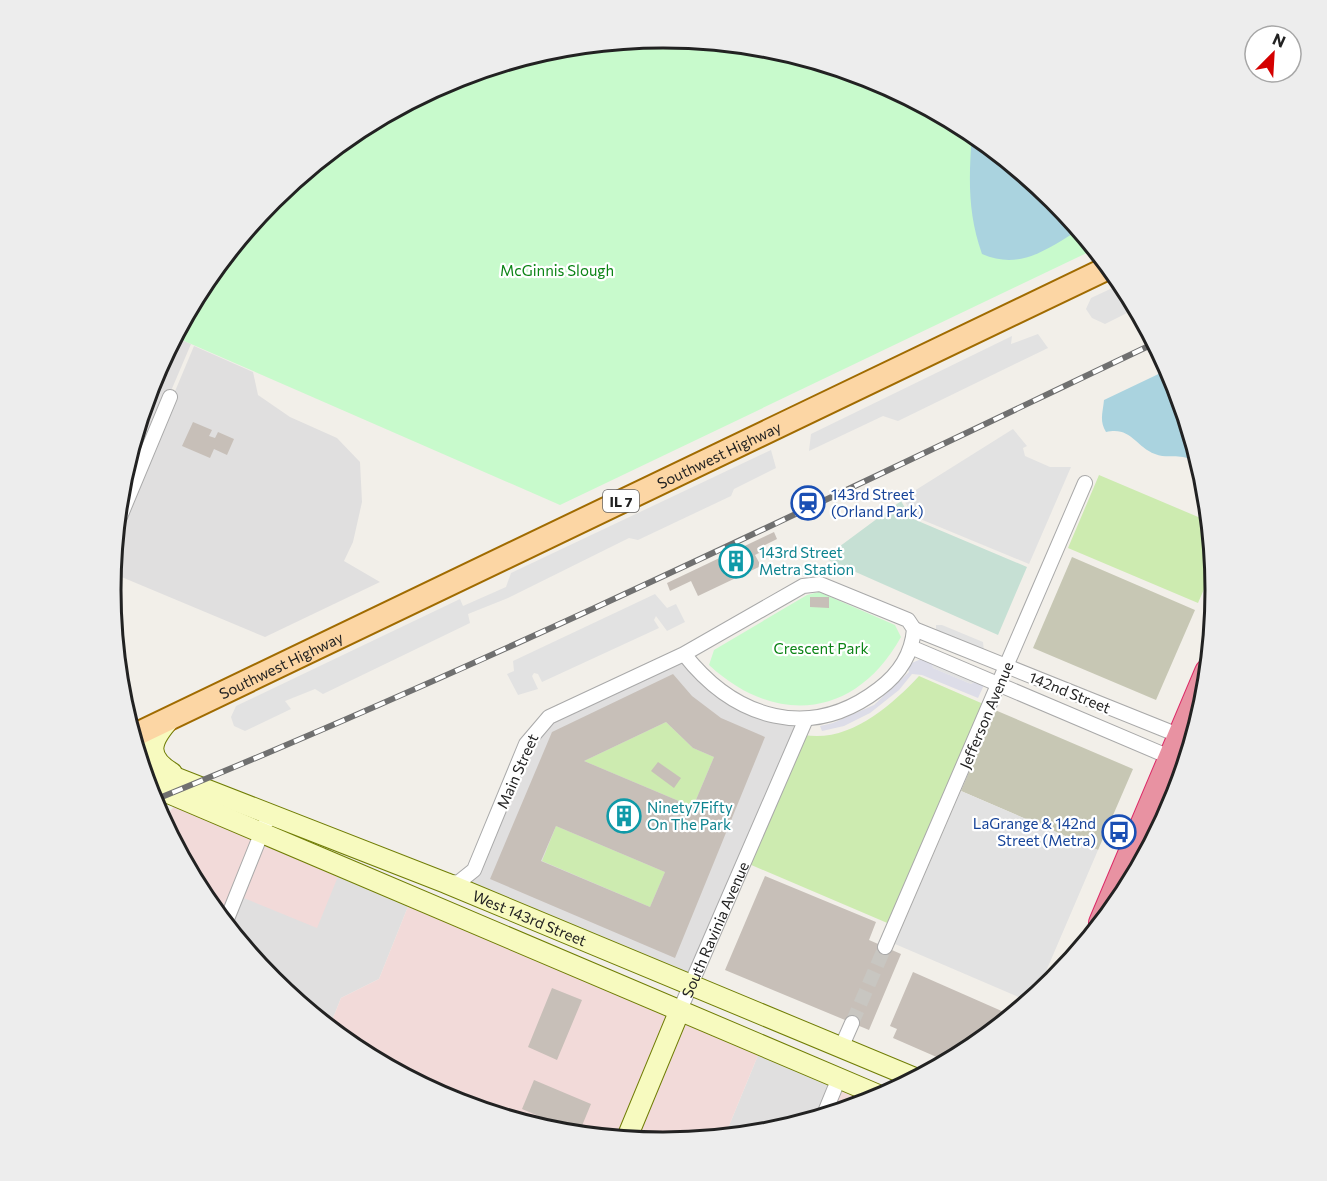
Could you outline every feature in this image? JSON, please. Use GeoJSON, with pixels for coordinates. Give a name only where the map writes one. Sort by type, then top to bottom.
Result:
{"type":"FeatureCollection","features":[{"type":"Feature","properties":{"kind":"highway"},"geometry":{"type":"LineString","coordinates":[[1123,879],[1177,764]]}},
{"type":"Feature","properties":{"kind":"main road","name":"Southwest Highway"},"geometry":{"type":"LineString","coordinates":[[140,733],[1102,271]]}},
{"type":"Feature","properties":{"kind":"main road"},"geometry":{"type":"LineString","coordinates":[[170,719],[157,734],[153,750],[160,765],[176,777]]}},
{"type":"Feature","properties":{"kind":"main road","name":"West 143rd Street"},"geometry":{"type":"LineString","coordinates":[[151,768],[270,812],[446,883],[907,1075]]}},
{"type":"Feature","properties":{"kind":"main road","name":"West 143rd Street"},"geometry":{"type":"LineString","coordinates":[[159,789],[871,1092]]}},
{"type":"Feature","properties":{"kind":"main road","name":"South Ravinia Avenue"},"geometry":{"type":"LineString","coordinates":[[629,1132],[679,1012]]}},
{"type":"Feature","properties":{"kind":"street"},"geometry":{"type":"LineString","coordinates":[[130,493],[170,397]]}},
{"type":"Feature","properties":{"kind":"street","name":"Jefferson Avenue"},"geometry":{"type":"LineString","coordinates":[[885,947],[1085,483]]}},
{"type":"Feature","properties":{"kind":"street","name":"Main Street"},"geometry":{"type":"LineString","coordinates":[[477,866],[526,744],[536,728],[549,717],[684,654],[803,586],[820,584],[908,620],[915,629]]}},
{"type":"Feature","properties":{"kind":"street"},"geometry":{"type":"LineString","coordinates":[[684,654],[702,677],[729,698],[783,719],[806,719],[835,714],[862,702],[886,684],[913,648],[915,629]]}},
{"type":"Feature","properties":{"kind":"street","name":"142nd Street"},"geometry":{"type":"LineString","coordinates":[[915,629],[1007,667],[1182,749]]}},
{"type":"Feature","properties":{"kind":"street","name":"142nd Street"},"geometry":{"type":"LineString","coordinates":[[913,648],[999,684],[1182,749]]}},
{"type":"Feature","properties":{"kind":"street","name":"South Ravinia Avenue"},"geometry":{"type":"LineString","coordinates":[[679,1012],[806,719]]}},
{"type":"Feature","properties":{"kind":"street"},"geometry":{"type":"LineString","coordinates":[[229,915],[270,812]]}},
{"type":"Feature","properties":{"kind":"street"},"geometry":{"type":"LineString","coordinates":[[446,883],[467,878],[477,866]]}},
{"type":"Feature","properties":{"kind":"street"},"geometry":{"type":"LineString","coordinates":[[477,866],[474,884],[479,893],[490,901]]}},
{"type":"Feature","properties":{"kind":"street"},"geometry":{"type":"LineString","coordinates":[[841,1048],[852,1023]]}},
{"type":"Feature","properties":{"kind":"street"},"geometry":{"type":"LineString","coordinates":[[828,1107],[839,1078]]}},
{"type":"Feature","properties":{"kind":"shaded area"},"geometry":{"type":"Polygon","coordinates":[[[1114,287],[1129,312],[1105,324],[1092,318],[1086,309],[1091,298],[1114,287]]]}},
{"type":"Feature","properties":{"kind":"shaded area"},"geometry":{"type":"Polygon","coordinates":[[[1038,334],[1048,348],[898,421],[883,416],[809,451],[811,434],[1012,336],[1011,344],[1038,334]]]}},
{"type":"Feature","properties":{"kind":"shaded area"},"geometry":{"type":"Polygon","coordinates":[[[183,340],[191,344],[131,484],[139,450],[162,383],[183,340]]]}},
{"type":"Feature","properties":{"kind":"shaded area"},"geometry":{"type":"Polygon","coordinates":[[[194,346],[253,372],[258,395],[290,417],[337,438],[360,462],[362,502],[353,542],[344,561],[380,582],[265,637],[121,577],[129,502],[194,346]]]}},
{"type":"Feature","properties":{"kind":"shaded area"},"geometry":{"type":"Polygon","coordinates":[[[1013,429],[1027,446],[1023,448],[1025,456],[1050,467],[1071,467],[1029,564],[913,516],[903,498],[1013,429]]]}},
{"type":"Feature","properties":{"kind":"shaded area"},"geometry":{"type":"Polygon","coordinates":[[[771,450],[776,468],[734,489],[731,496],[638,540],[629,538],[508,598],[468,614],[470,623],[323,694],[315,689],[285,701],[291,709],[245,731],[234,726],[231,717],[236,706],[460,599],[463,606],[506,587],[511,573],[771,450]]]}},
{"type":"Feature","properties":{"kind":"shaded area"},"geometry":{"type":"Polygon","coordinates":[[[901,501],[911,518],[1027,567],[998,635],[824,558],[901,501]]]}},
{"type":"Feature","properties":{"kind":"shaded area"},"geometry":{"type":"Polygon","coordinates":[[[1072,557],[1195,610],[1156,700],[1033,648],[1072,557]]]}},
{"type":"Feature","properties":{"kind":"shaded area"},"geometry":{"type":"Polygon","coordinates":[[[655,594],[667,608],[676,604],[685,622],[667,631],[656,616],[654,620],[659,628],[542,682],[538,674],[534,673],[532,676],[538,689],[518,695],[507,674],[514,671],[513,661],[655,594]]]}},
{"type":"Feature","properties":{"kind":"shaded area"},"geometry":{"type":"Polygon","coordinates":[[[936,625],[942,625],[983,642],[984,652],[936,633],[936,625]]]}},
{"type":"Feature","properties":{"kind":"shaded area"},"geometry":{"type":"Polygon","coordinates":[[[684,658],[699,679],[801,722],[688,980],[469,889],[529,747],[552,718],[684,658]]]}},
{"type":"Feature","properties":{"kind":"shaded area"},"geometry":{"type":"Polygon","coordinates":[[[932,658],[976,681],[971,684],[933,668],[932,658]]]}},
{"type":"Feature","properties":{"kind":"shaded area"},"geometry":{"type":"Polygon","coordinates":[[[921,659],[932,660],[933,668],[971,684],[976,681],[984,685],[978,698],[922,675],[912,674],[899,690],[870,713],[844,726],[822,731],[820,726],[833,723],[874,705],[909,672],[907,665],[921,659]]]}},
{"type":"Feature","properties":{"kind":"shaded area"},"geometry":{"type":"Polygon","coordinates":[[[995,710],[1133,769],[1098,850],[961,791],[995,710]]]}},
{"type":"Feature","properties":{"kind":"shaded area"},"geometry":{"type":"Polygon","coordinates":[[[961,791],[1098,850],[1043,977],[1021,998],[895,944],[961,791]]]}},
{"type":"Feature","properties":{"kind":"shaded area"},"geometry":{"type":"Polygon","coordinates":[[[179,801],[259,834],[227,913],[194,862],[169,812],[179,801]]]}},
{"type":"Feature","properties":{"kind":"shaded area"},"geometry":{"type":"Polygon","coordinates":[[[263,835],[341,869],[317,928],[239,896],[263,835]]]}},
{"type":"Feature","properties":{"kind":"shaded area"},"geometry":{"type":"Polygon","coordinates":[[[341,869],[411,899],[379,979],[341,998],[332,1020],[280,974],[233,921],[230,917],[239,896],[341,869]]]}},
{"type":"Feature","properties":{"kind":"shaded area"},"geometry":{"type":"Polygon","coordinates":[[[411,899],[676,1012],[626,1132],[558,1123],[489,1104],[424,1077],[362,1042],[332,1020],[341,998],[379,979],[411,899]]]}},
{"type":"Feature","properties":{"kind":"shaded area"},"geometry":{"type":"Polygon","coordinates":[[[681,1015],[761,1048],[728,1129],[699,1132],[632,1132],[681,1015]]]}},
{"type":"Feature","properties":{"kind":"shaded area"},"geometry":{"type":"Polygon","coordinates":[[[761,1048],[841,1082],[831,1106],[769,1123],[728,1129],[761,1048]]]}},
{"type":"Feature","properties":{"kind":"shaded area"},"geometry":{"type":"Polygon","coordinates":[[[841,1082],[863,1095],[838,1104],[831,1106],[841,1082]]]}},
{"type":"Feature","properties":{"kind":"green space","name":"McGinnis Slough"},"geometry":{"type":"Polygon","coordinates":[[[664,48],[699,49],[769,58],[804,66],[871,89],[935,121],[965,139],[994,160],[1047,207],[1088,253],[560,505],[183,340],[212,289],[233,260],[280,207],[333,160],[362,139],[424,104],[456,89],[523,66],[593,53],[664,48]]]}},
{"type":"Feature","properties":{"kind":"green space"},"geometry":{"type":"Polygon","coordinates":[[[1099,475],[1201,518],[1206,585],[1198,603],[1068,548],[1099,475]]]}},
{"type":"Feature","properties":{"kind":"green space","name":"Crescent Park"},"geometry":{"type":"Polygon","coordinates":[[[819,592],[895,625],[901,637],[883,664],[861,684],[838,698],[813,705],[787,705],[761,698],[735,685],[709,665],[714,650],[807,595],[819,592]]]}},
{"type":"Feature","properties":{"kind":"green space"},"geometry":{"type":"Polygon","coordinates":[[[919,676],[988,706],[892,925],[749,864],[804,735],[821,736],[853,728],[896,699],[919,676]]]}},
{"type":"Feature","properties":{"kind":"green space"},"geometry":{"type":"Polygon","coordinates":[[[666,722],[693,748],[714,757],[693,807],[584,761],[666,722]]]}},
{"type":"Feature","properties":{"kind":"green space"},"geometry":{"type":"Polygon","coordinates":[[[556,826],[665,872],[650,907],[542,861],[556,826]]]}},
{"type":"Feature","properties":{"kind":"water"},"geometry":{"type":"Polygon","coordinates":[[[971,144],[1021,183],[1072,234],[1045,250],[1022,259],[996,259],[982,254],[971,208],[971,144]]]}},
{"type":"Feature","properties":{"kind":"water"},"geometry":{"type":"Polygon","coordinates":[[[1160,373],[1190,459],[1155,454],[1127,434],[1106,432],[1102,416],[1104,400],[1160,373]]]}},
{"type":"Feature","properties":{"kind":"building"},"geometry":{"type":"Polygon","coordinates":[[[193,422],[212,430],[209,436],[215,438],[218,432],[234,439],[227,455],[214,449],[210,458],[182,446],[193,422]]]}},
{"type":"Feature","properties":{"kind":"building","name":"143rd Street Metra Station"},"geometry":{"type":"Polygon","coordinates":[[[774,532],[777,539],[761,547],[763,551],[755,555],[761,566],[698,596],[691,581],[670,591],[667,583],[774,532]]]}},
{"type":"Feature","properties":{"kind":"building"},"geometry":{"type":"Polygon","coordinates":[[[810,597],[829,597],[829,608],[810,607],[810,597]]]}},
{"type":"Feature","properties":{"kind":"building","name":"Ninety7Fifty On The Park"},"geometry":{"type":"Polygon","coordinates":[[[673,674],[692,696],[721,718],[765,737],[675,958],[490,879],[552,732],[673,674]],[[666,722],[584,761],[693,807],[714,757],[693,748],[666,722]],[[556,826],[541,861],[650,907],[665,872],[556,826]]]}},
{"type":"Feature","properties":{"kind":"building","name":"Ninety7Fifty On The Park"},"geometry":{"type":"Polygon","coordinates":[[[658,762],[681,778],[674,788],[651,771],[658,762]]]}},
{"type":"Feature","properties":{"kind":"building"},"geometry":{"type":"Polygon","coordinates":[[[765,876],[876,922],[869,940],[901,954],[869,1030],[725,970],[765,876]]]}},
{"type":"Feature","properties":{"kind":"building"},"geometry":{"type":"Polygon","coordinates":[[[913,972],[1004,1012],[965,1042],[939,1058],[893,1038],[897,1029],[890,1026],[913,972]]]}},
{"type":"Feature","properties":{"kind":"building"},"geometry":{"type":"Polygon","coordinates":[[[552,988],[582,1000],[557,1060],[528,1047],[552,988]]]}},
{"type":"Feature","properties":{"kind":"building"},"geometry":{"type":"Polygon","coordinates":[[[534,1080],[591,1104],[582,1126],[552,1122],[522,1109],[534,1080]]]}},
{"type":"Feature","properties":{"kind":"tunnel"},"geometry":{"type":"LineString","coordinates":[[852,1023],[885,947]]}},
{"type":"Feature","properties":{"kind":"railway"},"geometry":{"type":"LineString","coordinates":[[162,797],[532,637],[1148,347]]}},
{"type":"Feature","properties":{"kind":"place","name":"143rd Street (Orland Park)"},"geometry":{"type":"Point","coordinates":[808,503]}},
{"type":"Feature","properties":{"kind":"place","name":"143rd Street Metra Station"},"geometry":{"type":"Point","coordinates":[736,561]}},
{"type":"Feature","properties":{"kind":"place","name":"Ninety7Fifty On The Park"},"geometry":{"type":"Point","coordinates":[624,816]}},
{"type":"Feature","properties":{"kind":"place","name":"LaGrange & 142nd Street (Metra)"},"geometry":{"type":"Point","coordinates":[1119,832]}}]}
